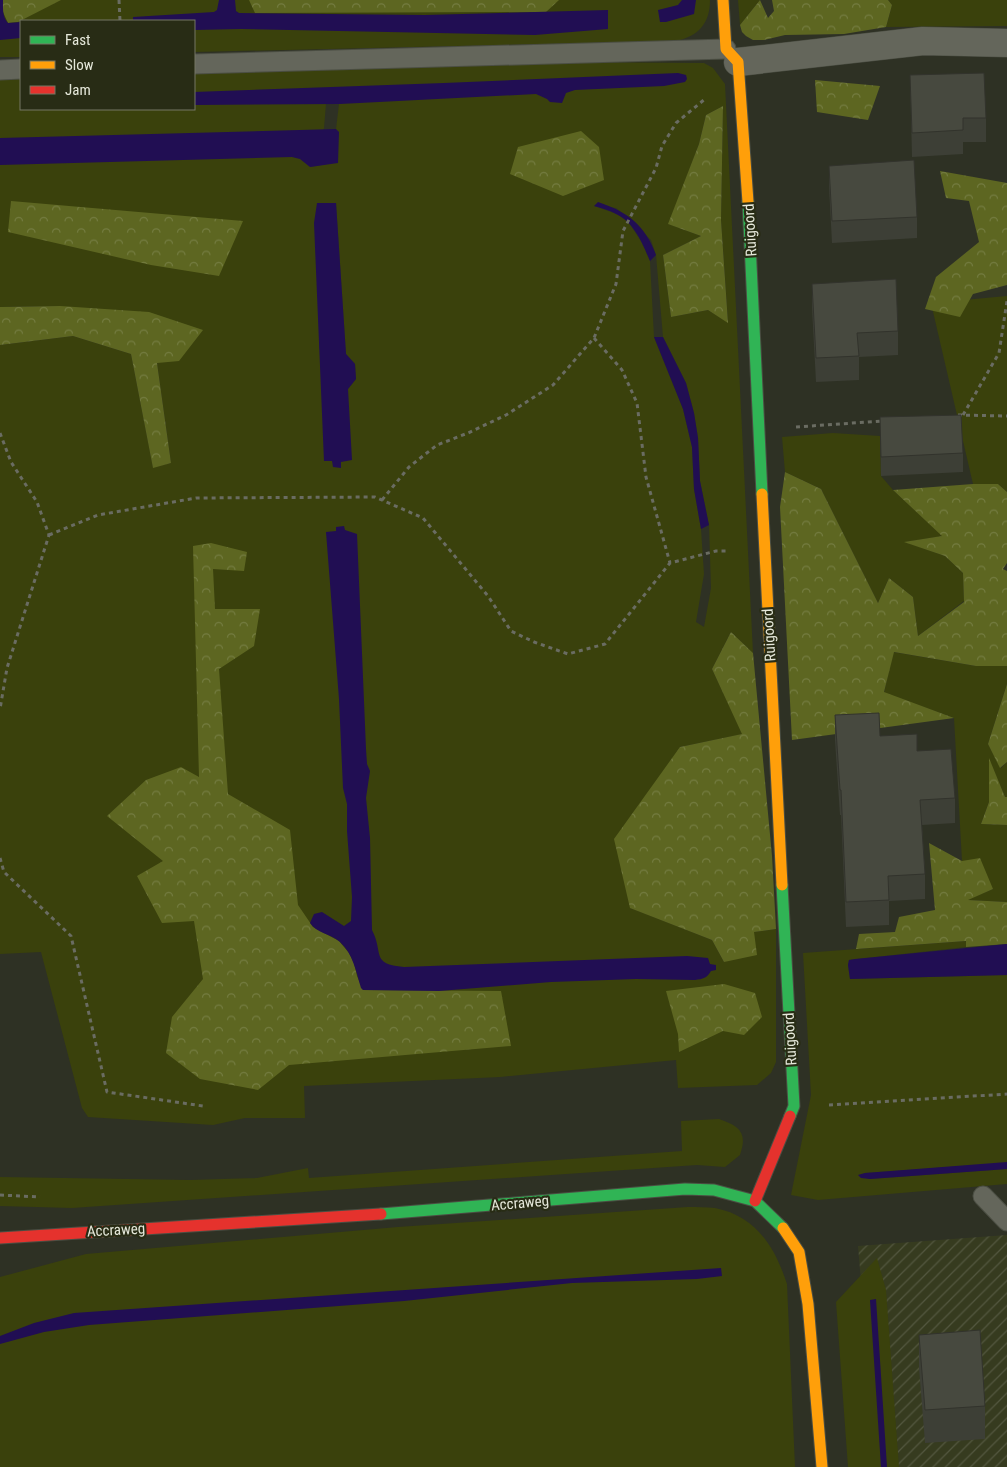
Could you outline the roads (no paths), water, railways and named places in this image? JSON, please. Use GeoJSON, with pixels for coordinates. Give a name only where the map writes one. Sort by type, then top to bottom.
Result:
{"type":"FeatureCollection","features":[{"type":"Feature","properties":{"kind":"street","name":"Ruigoord"},"geometry":{"type":"LineString","coordinates":[[723,0],[735,63],[750,226],[764,551],[794,1106],[755,1201]]}},
{"type":"Feature","properties":{"kind":"street"},"geometry":{"type":"LineString","coordinates":[[735,63],[923,41],[1007,43]]}},
{"type":"Feature","properties":{"kind":"street","name":"Accraweg"},"geometry":{"type":"LineString","coordinates":[[0,1238],[318,1220],[685,1190],[714,1190],[755,1201],[782,1226],[800,1252],[808,1304],[822,1467]]}},
{"type":"Feature","properties":{"kind":"lane"},"geometry":{"type":"LineString","coordinates":[[195,64],[735,63]]}},
{"type":"Feature","properties":{"kind":"lane"},"geometry":{"type":"LineString","coordinates":[[0,70],[20,69]]}},
{"type":"Feature","properties":{"kind":"lane"},"geometry":{"type":"LineString","coordinates":[[983,1196],[1007,1221]]}}]}
